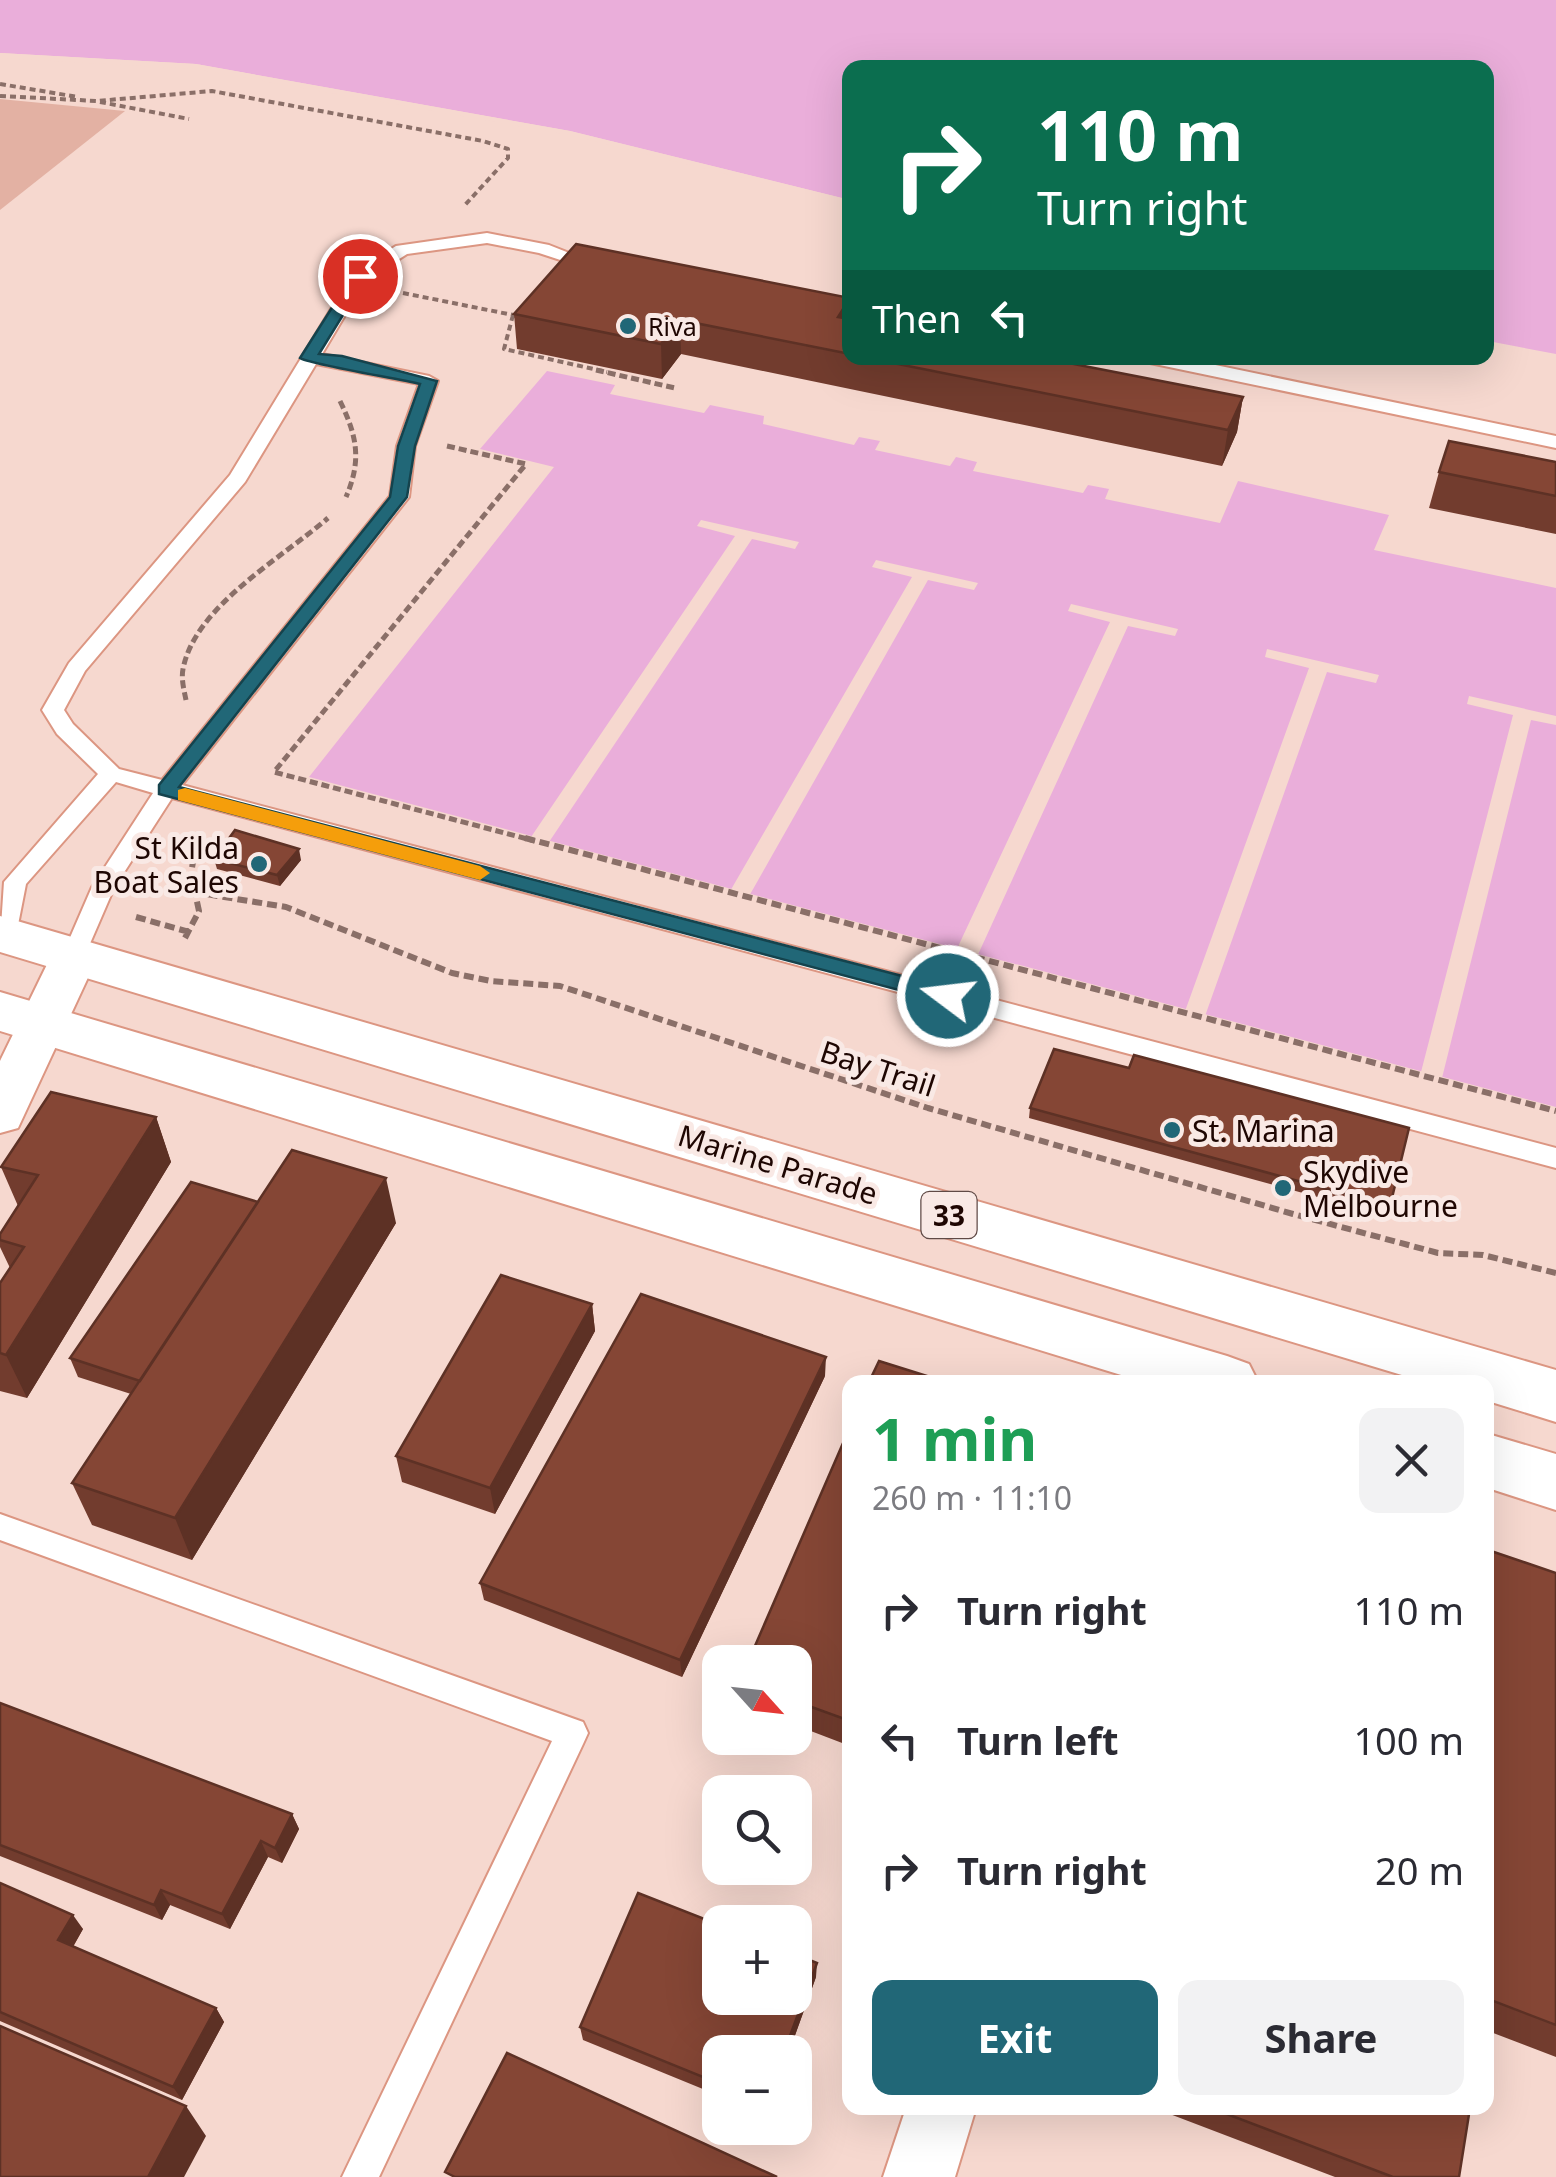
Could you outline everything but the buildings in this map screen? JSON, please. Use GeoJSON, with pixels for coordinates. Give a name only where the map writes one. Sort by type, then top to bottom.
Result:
{"type":"FeatureCollection","features":[{"type":"Feature","properties":{"kind":"main road","name":"Marine Parade"},"geometry":{"type":"LineString","coordinates":[[1,941],[74,956],[1485,1375]]}},
{"type":"Feature","properties":{"kind":"main road"},"geometry":{"type":"LineString","coordinates":[[22,1017],[1185,1375]]}},
{"type":"Feature","properties":{"kind":"main road","name":"Marine Parade"},"geometry":{"type":"LineString","coordinates":[[1494,1378],[1556,1396]]}},
{"type":"Feature","properties":{"kind":"main road"},"geometry":{"type":"LineString","coordinates":[[1494,1463],[1556,1482]]}},
{"type":"Feature","properties":{"kind":"street"},"geometry":{"type":"LineString","coordinates":[[6,1101],[22,1017],[74,956]]}},
{"type":"Feature","properties":{"kind":"street"},"geometry":{"type":"LineString","coordinates":[[919,2177],[939,2115]]}},
{"type":"Feature","properties":{"kind":"lane"},"geometry":{"type":"LineString","coordinates":[[609,270],[542,249],[488,238],[402,250],[360,276],[238,478],[76,668],[53,710],[65,729],[111,774],[166,790],[1556,1158]]}},
{"type":"Feature","properties":{"kind":"lane"},"geometry":{"type":"LineString","coordinates":[[74,956],[100,894],[166,790],[398,497],[410,438],[429,381],[342,361],[308,358]]}},
{"type":"Feature","properties":{"kind":"lane"},"geometry":{"type":"LineString","coordinates":[[1194,365],[1430,419],[1556,442]]}},
{"type":"Feature","properties":{"kind":"lane"},"geometry":{"type":"LineString","coordinates":[[1,941],[16,882],[111,774]]}},
{"type":"Feature","properties":{"kind":"lane"},"geometry":{"type":"LineString","coordinates":[[0,1528],[572,1734],[360,2177]]}},
{"type":"Feature","properties":{"kind":"path"},"geometry":{"type":"LineString","coordinates":[[0,84],[189,119]]}},
{"type":"Feature","properties":{"kind":"path"},"geometry":{"type":"LineString","coordinates":[[0,96],[97,100]]}},
{"type":"Feature","properties":{"kind":"path"},"geometry":{"type":"LineString","coordinates":[[356,283],[527,318]]}},
{"type":"Feature","properties":{"kind":"path"},"geometry":{"type":"LineString","coordinates":[[513,315],[504,349],[675,388]]}},
{"type":"Feature","properties":{"kind":"path"},"geometry":{"type":"LineString","coordinates":[[410,438],[526,464],[274,772],[1556,1111]]}},
{"type":"Feature","properties":{"kind":"path","name":"Bay Trail"},"geometry":{"type":"LineString","coordinates":[[189,932],[199,911],[193,892],[286,906],[452,973],[490,981],[560,986],[928,1108],[1293,1214],[1438,1253],[1483,1255],[1556,1273]]}},
{"type":"Feature","properties":{"kind":"shaded area"},"geometry":{"type":"Polygon","coordinates":[[[0,0],[1556,0],[1556,354],[1494,342],[1494,60],[842,60],[842,198],[570,131],[196,64],[0,53],[0,0]]]}},
{"type":"Feature","properties":{"kind":"shaded area"},"geometry":{"type":"Polygon","coordinates":[[[0,99],[125,111],[0,210],[0,99]]]}},
{"type":"Feature","properties":{"kind":"shaded area"},"geometry":{"type":"Polygon","coordinates":[[[547,371],[615,385],[610,394],[704,413],[710,405],[764,416],[763,424],[854,445],[859,437],[880,441],[875,450],[950,466],[956,457],[977,462],[973,471],[1083,493],[1088,485],[1109,489],[1105,499],[1220,523],[1238,481],[1389,515],[1374,550],[1556,588],[1556,1107],[309,777],[554,467],[480,449],[547,371]]]}},
{"type":"Feature","properties":{"kind":"pier"},"geometry":{"type":"Polygon","coordinates":[[[0,53],[196,64],[570,131],[842,198],[842,203],[569,135],[195,69],[0,58],[0,53]]]}},
{"type":"Feature","properties":{"kind":"pier"},"geometry":{"type":"Polygon","coordinates":[[[701,520],[799,542],[795,549],[752,539],[547,845],[529,840],[735,536],[697,526],[701,520]]]}},
{"type":"Feature","properties":{"kind":"pier"},"geometry":{"type":"Polygon","coordinates":[[[876,560],[978,583],[974,590],[928,580],[748,898],[729,893],[912,577],[872,567],[876,560]]]}},
{"type":"Feature","properties":{"kind":"pier"},"geometry":{"type":"Polygon","coordinates":[[[1071,604],[1178,629],[1175,636],[1128,626],[976,959],[955,953],[1110,622],[1068,611],[1071,604]]]}},
{"type":"Feature","properties":{"kind":"pier"},"geometry":{"type":"Polygon","coordinates":[[[1267,649],[1379,675],[1376,683],[1327,672],[1204,1019],[1184,1014],[1309,668],[1265,657],[1267,649]]]}},
{"type":"Feature","properties":{"kind":"pier"},"geometry":{"type":"Polygon","coordinates":[[[1469,696],[1556,716],[1556,725],[1531,720],[1441,1082],[1420,1076],[1513,715],[1467,704],[1469,696]]]}},
{"type":"Feature","properties":{"kind":"slow traffic"},"geometry":{"type":"LineString","coordinates":[[185,795],[480,873]]}},
{"type":"Feature","properties":{"kind":"place","name":"Riva"},"geometry":{"type":"Point","coordinates":[628,326]}},
{"type":"Feature","properties":{"kind":"place","name":"St Kilda Boat Sales"},"geometry":{"type":"Point","coordinates":[259,864]}},
{"type":"Feature","properties":{"kind":"place","name":"St. Marina"},"geometry":{"type":"Point","coordinates":[1172,1130]}},
{"type":"Feature","properties":{"kind":"place","name":"Skydive Melbourne"},"geometry":{"type":"Point","coordinates":[1283,1188]}},
{"type":"Feature","properties":{"kind":"route"},"geometry":{"type":"LineString","coordinates":[[360,276],[308,358],[342,361],[429,381],[406,446],[398,497],[166,790],[948,996]]}}]}
